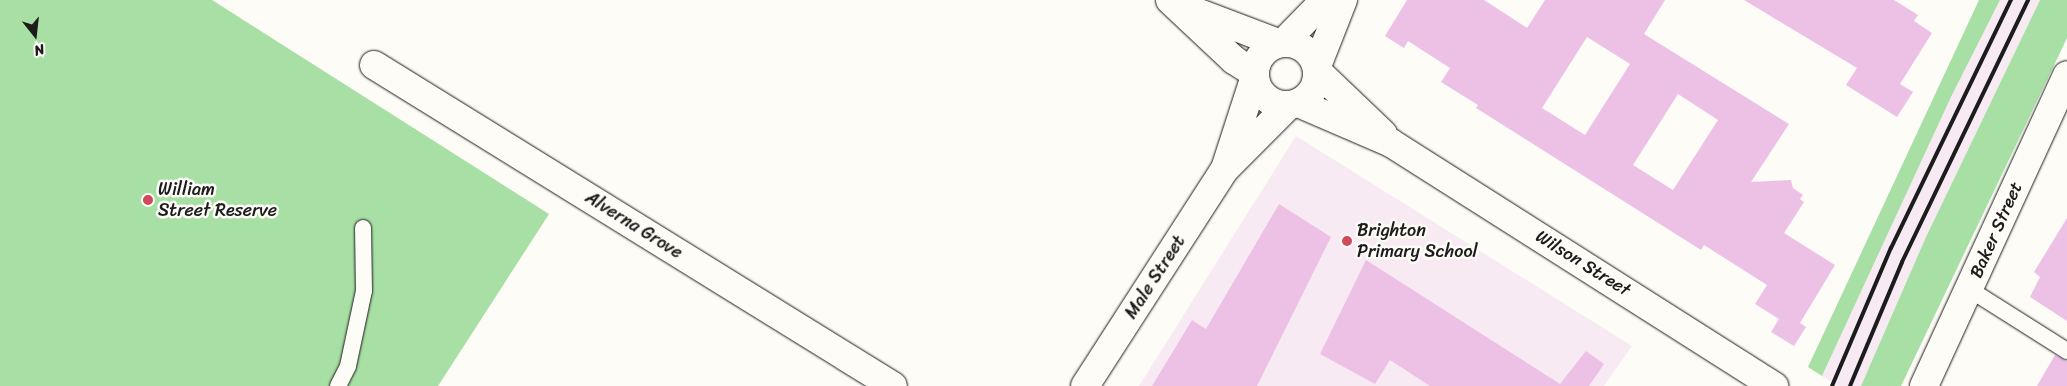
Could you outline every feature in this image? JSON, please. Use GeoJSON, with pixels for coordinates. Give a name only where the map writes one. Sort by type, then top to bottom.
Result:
{"type":"FeatureCollection","features":[{"type":"Feature","properties":{"kind":"street"},"geometry":{"type":"LineString","coordinates":[[1254,76],[1261,54],[1281,43],[1325,0]]}},
{"type":"Feature","properties":{"kind":"street"},"geometry":{"type":"LineString","coordinates":[[1175,3],[1234,60],[1254,76],[1263,96],[1270,101],[1294,104],[1313,91],[1317,69],[1343,0]]}},
{"type":"Feature","properties":{"kind":"street"},"geometry":{"type":"LineString","coordinates":[[1175,3],[1281,43],[1305,48],[1317,69]]}},
{"type":"Feature","properties":{"kind":"street","name":"Alverna Grove"},"geometry":{"type":"LineString","coordinates":[[374,65],[893,386]]}},
{"type":"Feature","properties":{"kind":"street","name":"Wilson Street"},"geometry":{"type":"LineString","coordinates":[[1317,69],[1391,142]]}},
{"type":"Feature","properties":{"kind":"street","name":"Baker Street"},"geometry":{"type":"LineString","coordinates":[[1924,386],[2067,75]]}},
{"type":"Feature","properties":{"kind":"street","name":"Male Street"},"geometry":{"type":"LineString","coordinates":[[1225,169],[1254,76]]}},
{"type":"Feature","properties":{"kind":"street","name":"Wilson Street"},"geometry":{"type":"LineString","coordinates":[[1294,104],[1391,142],[1774,386]]}},
{"type":"Feature","properties":{"kind":"street","name":"Male Street"},"geometry":{"type":"LineString","coordinates":[[1085,386],[1225,169],[1294,104]]}},
{"type":"Feature","properties":{"kind":"lane"},"geometry":{"type":"LineString","coordinates":[[338,386],[348,366],[364,291],[363,228]]}},
{"type":"Feature","properties":{"kind":"lane"},"geometry":{"type":"LineString","coordinates":[[1969,289],[2067,351]]}},
{"type":"Feature","properties":{"kind":"shaded area"},"geometry":{"type":"Polygon","coordinates":[[[2000,0],[2040,0],[1926,237],[1861,386],[1838,386],[1822,376],[1951,97],[2000,0]]]}},
{"type":"Feature","properties":{"kind":"shaded area","name":"Brighton Primary School"},"geometry":{"type":"Polygon","coordinates":[[[1296,136],[1632,346],[1604,386],[1139,386],[1296,136]]]}},
{"type":"Feature","properties":{"kind":"green space","name":"William Street Reserve"},"geometry":{"type":"Polygon","coordinates":[[[0,0],[212,0],[549,214],[438,386],[0,386],[0,0]]]}},
{"type":"Feature","properties":{"kind":"green space"},"geometry":{"type":"Polygon","coordinates":[[[1979,0],[2000,0],[1951,97],[1822,376],[1808,367],[1979,0]]]}},
{"type":"Feature","properties":{"kind":"green space"},"geometry":{"type":"Polygon","coordinates":[[[2040,0],[2067,0],[2067,38],[1901,386],[1861,386],[1926,237],[2040,0]]]}},
{"type":"Feature","properties":{"kind":"building"},"geometry":{"type":"Polygon","coordinates":[[[1407,0],[1484,0],[1527,28],[1545,0],[1665,0],[1644,34],[1789,124],[1751,182],[1791,180],[1793,188],[1803,195],[1800,199],[1804,202],[1784,233],[1835,265],[1800,323],[1806,327],[1794,346],[1771,332],[1779,319],[1755,304],[1767,285],[1704,245],[1701,250],[1476,108],[1478,105],[1441,82],[1450,68],[1408,41],[1404,48],[1385,36],[1407,0]],[[1587,37],[1542,108],[1585,135],[1630,64],[1587,37]],[[1678,94],[1633,165],[1673,190],[1718,120],[1678,94]]]}},
{"type":"Feature","properties":{"kind":"building"},"geometry":{"type":"Polygon","coordinates":[[[1744,0],[1894,0],[1918,15],[1914,21],[1932,33],[1900,84],[1913,92],[1897,117],[1846,85],[1857,68],[1744,0]]]}},
{"type":"Feature","properties":{"kind":"building"},"geometry":{"type":"Polygon","coordinates":[[[1279,204],[1331,237],[1257,386],[1152,386],[1192,320],[1206,329],[1279,204]]]}},
{"type":"Feature","properties":{"kind":"building"},"geometry":{"type":"Polygon","coordinates":[[[2067,218],[2067,321],[2030,297],[2040,277],[2034,272],[2067,218]]]}},
{"type":"Feature","properties":{"kind":"building"},"geometry":{"type":"Polygon","coordinates":[[[1366,260],[1560,384],[1586,351],[1604,364],[1589,386],[1430,386],[1390,360],[1375,384],[1320,354],[1366,260]]]}},
{"type":"Feature","properties":{"kind":"building"},"geometry":{"type":"Polygon","coordinates":[[[2055,355],[2067,361],[2067,386],[2037,386],[2055,355]]]}},
{"type":"Feature","properties":{"kind":"railway"},"geometry":{"type":"LineString","coordinates":[[1832,386],[1891,248],[2011,0]]}},
{"type":"Feature","properties":{"kind":"railway"},"geometry":{"type":"LineString","coordinates":[[1850,386],[1902,262],[2028,0]]}},
{"type":"Feature","properties":{"kind":"place","name":"William Street Reserve"},"geometry":{"type":"Point","coordinates":[148,200]}},
{"type":"Feature","properties":{"kind":"place","name":"Brighton Primary School"},"geometry":{"type":"Point","coordinates":[1347,241]}}]}
